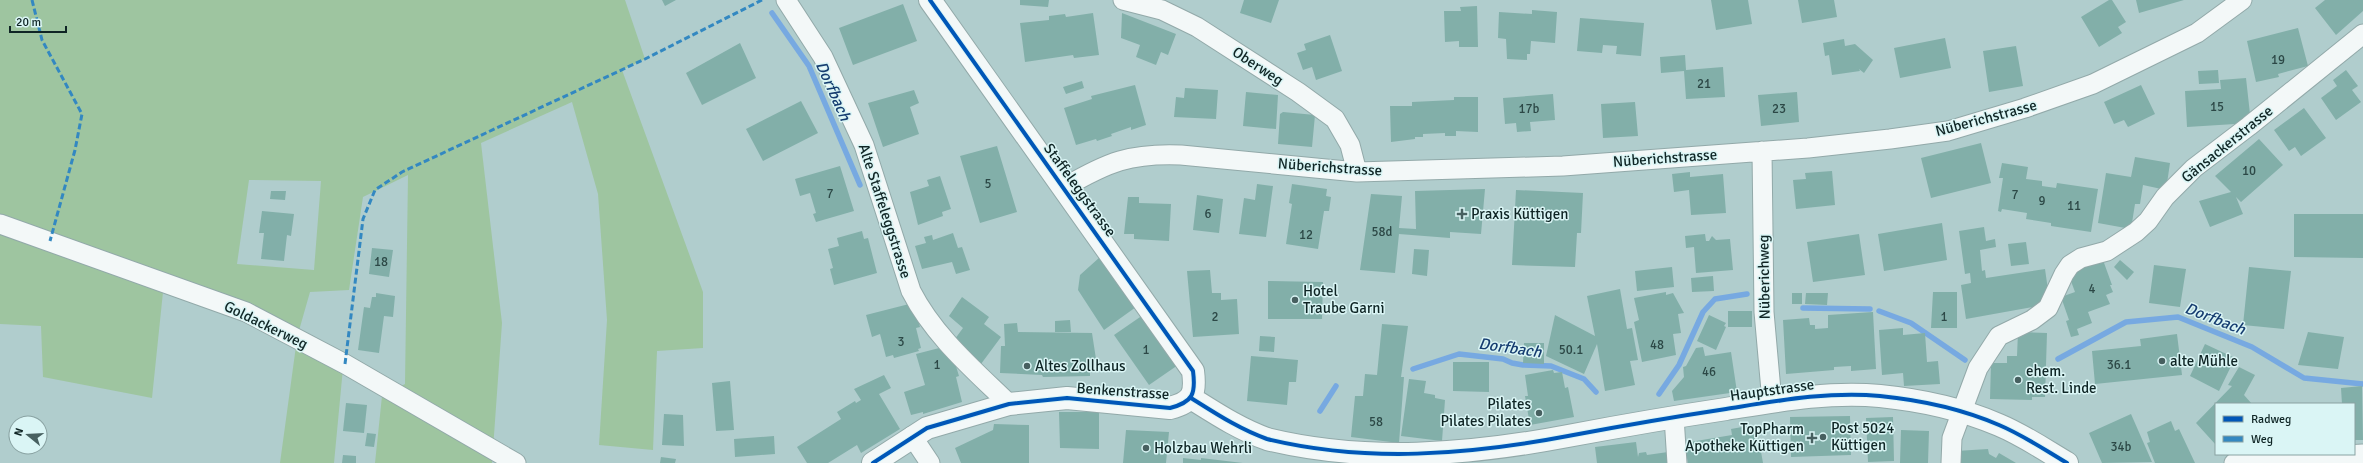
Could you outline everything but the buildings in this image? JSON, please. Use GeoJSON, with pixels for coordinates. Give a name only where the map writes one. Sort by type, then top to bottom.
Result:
{"type":"FeatureCollection","features":[{"type":"Feature","properties":{"kind":"street","name":"Alte Staffeleggstrasse"},"geometry":{"type":"LineString","coordinates":[[786,0],[823,57],[864,145],[911,291],[922,311],[956,352],[1009,404]]}},
{"type":"Feature","properties":{"kind":"street","name":"Staffeleggstrasse"},"geometry":{"type":"LineString","coordinates":[[930,0],[1020,128],[1065,187],[1193,371],[1195,388],[1191,398]]}},
{"type":"Feature","properties":{"kind":"street","name":"Oberweg"},"geometry":{"type":"LineString","coordinates":[[1123,0],[1162,10],[1197,27],[1298,92],[1335,119],[1350,145],[1357,172]]}},
{"type":"Feature","properties":{"kind":"street","name":"Nüberichstrasse"},"geometry":{"type":"LineString","coordinates":[[1065,187],[1118,160],[1154,154],[1181,155],[1357,172],[1563,166],[1762,151],[1890,139],[1948,131],[2026,108],[2093,84],[2154,56],[2197,32],[2242,0]]}},
{"type":"Feature","properties":{"kind":"street","name":"Gänsackerstrasse"},"geometry":{"type":"LineString","coordinates":[[1951,463],[1952,438],[1963,412],[1978,368],[1988,350],[1999,336],[2032,320],[2048,308],[2064,274],[2070,266],[2081,258],[2107,251],[2136,232],[2148,221],[2165,197],[2194,168],[2255,122],[2363,34]]}},
{"type":"Feature","properties":{"kind":"street","name":"Nüberichweg"},"geometry":{"type":"LineString","coordinates":[[1762,151],[1764,312],[1772,402]]}},
{"type":"Feature","properties":{"kind":"street","name":"Goldackerweg"},"geometry":{"type":"LineString","coordinates":[[0,224],[246,312],[345,364],[516,463]]}},
{"type":"Feature","properties":{"kind":"street","name":"Hauptstrasse"},"geometry":{"type":"LineString","coordinates":[[1191,398],[1230,423],[1265,438],[1346,460],[1410,459],[1471,453],[1674,417],[1772,402],[1824,395],[1878,396],[1922,402],[1963,412],[2000,425],[2067,463]]}},
{"type":"Feature","properties":{"kind":"street","name":"Benkenstrasse"},"geometry":{"type":"LineString","coordinates":[[873,463],[912,436],[945,421],[1009,404],[1067,398],[1170,408],[1181,405],[1191,398]]}},
{"type":"Feature","properties":{"kind":"street"},"geometry":{"type":"LineString","coordinates":[[1674,417],[1678,463]]}},
{"type":"Feature","properties":{"kind":"street"},"geometry":{"type":"LineString","coordinates":[[912,436],[930,463]]}},
{"type":"Feature","properties":{"kind":"street"},"geometry":{"type":"LineString","coordinates":[[2234,463],[2247,459],[2322,455]]}},
{"type":"Feature","properties":{"kind":"green space"},"geometry":{"type":"Polygon","coordinates":[[[0,0],[625,0],[645,59],[622,70],[703,292],[703,348],[657,351],[653,450],[599,445],[607,320],[598,194],[572,102],[481,143],[502,323],[492,463],[375,463],[382,396],[405,384],[408,175],[363,197],[349,290],[310,292],[298,334],[212,293],[163,292],[152,398],[43,377],[41,326],[0,324],[0,0]],[[249,180],[237,264],[314,270],[321,181],[249,180]]]}},
{"type":"Feature","properties":{"kind":"green space"},"geometry":{"type":"Polygon","coordinates":[[[296,346],[343,368],[334,463],[280,463],[296,346]]]}},
{"type":"Feature","properties":{"kind":"waterway","name":"Dorfbach"},"geometry":{"type":"LineString","coordinates":[[772,13],[809,66],[860,185]]}},
{"type":"Feature","properties":{"kind":"waterway","name":"Dorfbach"},"geometry":{"type":"LineString","coordinates":[[1659,394],[1679,365],[1703,312],[1715,299],[1747,294]]}},
{"type":"Feature","properties":{"kind":"waterway","name":"Dorfbach"},"geometry":{"type":"LineString","coordinates":[[1803,308],[1870,309]]}},
{"type":"Feature","properties":{"kind":"waterway","name":"Dorfbach"},"geometry":{"type":"LineString","coordinates":[[1879,311],[1911,323],[1965,360]]}},
{"type":"Feature","properties":{"kind":"waterway","name":"Dorfbach"},"geometry":{"type":"LineString","coordinates":[[2058,359],[2126,322],[2178,317],[2252,347],[2304,378],[2363,384]]}},
{"type":"Feature","properties":{"kind":"waterway","name":"Dorfbach"},"geometry":{"type":"LineString","coordinates":[[1413,369],[1459,354],[1503,359],[1512,363],[1523,365],[1551,366],[1584,379],[1596,392]]}},
{"type":"Feature","properties":{"kind":"waterway","name":"Dorfbach"},"geometry":{"type":"LineString","coordinates":[[1320,411],[1336,386]]}},
{"type":"Feature","properties":{"kind":"marked path"},"geometry":{"type":"LineString","coordinates":[[32,0],[42,40],[82,114],[75,150],[50,241]]}},
{"type":"Feature","properties":{"kind":"marked path"},"geometry":{"type":"LineString","coordinates":[[345,364],[363,219],[375,190],[402,172],[645,59],[762,0]]}},
{"type":"Feature","properties":{"kind":"cycle path"},"geometry":{"type":"LineString","coordinates":[[873,463],[927,428],[1009,404],[1067,398],[1170,408],[1178,406],[1188,400],[1194,386],[1193,371],[930,0]]}},
{"type":"Feature","properties":{"kind":"cycle path"},"geometry":{"type":"LineString","coordinates":[[1191,398],[1237,426],[1267,439],[1304,447],[1342,451],[1379,454],[1417,454],[1455,452],[1530,443],[1667,418],[1803,398],[1841,395],[1880,396],[1941,406],[1985,419],[2017,433],[2067,463]]}},
{"type":"Feature","properties":{"kind":"place","name":"Praxis Küttigen"},"geometry":{"type":"Point","coordinates":[1462,214]}},
{"type":"Feature","properties":{"kind":"place","name":"Hotel Traube Garni"},"geometry":{"type":"Point","coordinates":[1295,300]}},
{"type":"Feature","properties":{"kind":"place","name":"alte Mühle"},"geometry":{"type":"Point","coordinates":[2162,361]}},
{"type":"Feature","properties":{"kind":"place","name":"Altes Zollhaus"},"geometry":{"type":"Point","coordinates":[1027,366]}},
{"type":"Feature","properties":{"kind":"place","name":"ehem. Rest. Linde"},"geometry":{"type":"Point","coordinates":[2018,380]}},
{"type":"Feature","properties":{"kind":"place","name":"Pilates Pilates Pilates"},"geometry":{"type":"Point","coordinates":[1539,413]}},
{"type":"Feature","properties":{"kind":"place","name":"Post 5024 Küttigen"},"geometry":{"type":"Point","coordinates":[1823,437]}},
{"type":"Feature","properties":{"kind":"place","name":"TopPharm Apotheke Küttigen"},"geometry":{"type":"Point","coordinates":[1812,438]}},
{"type":"Feature","properties":{"kind":"place","name":"Holzbau Wehrli"},"geometry":{"type":"Point","coordinates":[1146,448]}}]}
